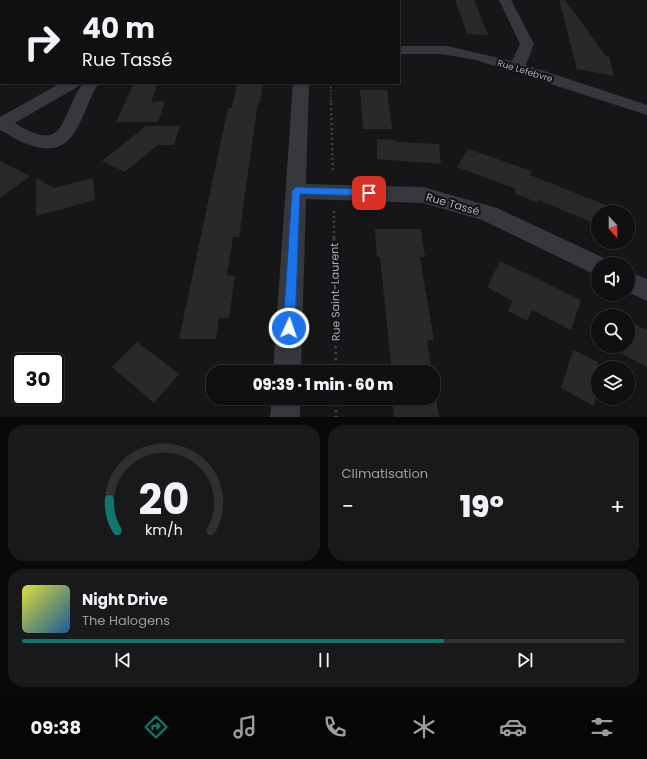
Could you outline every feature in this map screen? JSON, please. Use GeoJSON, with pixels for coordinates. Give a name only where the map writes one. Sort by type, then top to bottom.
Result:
{"type":"FeatureCollection","features":[{"type":"Feature","properties":{"kind":"street"},"geometry":{"type":"LineString","coordinates":[[505,0],[527,44],[517,67]]}},
{"type":"Feature","properties":{"kind":"street","name":"Rue Lefebvre"},"geometry":{"type":"LineString","coordinates":[[400,50],[453,51],[517,67],[617,102],[647,110]]}},
{"type":"Feature","properties":{"kind":"street"},"geometry":{"type":"LineString","coordinates":[[71,84],[1,123],[26,139],[42,143],[59,139],[68,130],[83,93],[90,84]]}},
{"type":"Feature","properties":{"kind":"street"},"geometry":{"type":"LineString","coordinates":[[287,365],[301,84]]}},
{"type":"Feature","properties":{"kind":"street","name":"Rue Tassé"},"geometry":{"type":"LineString","coordinates":[[296,191],[429,196],[489,214],[591,263]]}},
{"type":"Feature","properties":{"kind":"street"},"geometry":{"type":"LineString","coordinates":[[635,284],[647,290]]}},
{"type":"Feature","properties":{"kind":"street"},"geometry":{"type":"LineString","coordinates":[[285,417],[286,405]]}},
{"type":"Feature","properties":{"kind":"path"},"geometry":{"type":"LineString","coordinates":[[330,84],[334,175]]}},
{"type":"Feature","properties":{"kind":"path","name":"Rue Saint-Laurent"},"geometry":{"type":"LineString","coordinates":[[334,212],[336,365]]}},
{"type":"Feature","properties":{"kind":"path"},"geometry":{"type":"LineString","coordinates":[[336,405],[336,417]]}},
{"type":"Feature","properties":{"kind":"building"},"geometry":{"type":"Polygon","coordinates":[[[455,0],[474,0],[488,35],[467,34],[455,0]]]}},
{"type":"Feature","properties":{"kind":"building"},"geometry":{"type":"Polygon","coordinates":[[[559,0],[565,0],[606,56],[609,56],[614,76],[577,69],[559,0]]]}},
{"type":"Feature","properties":{"kind":"building"},"geometry":{"type":"Polygon","coordinates":[[[134,84],[158,84],[151,102],[165,101],[158,122],[116,122],[134,84]]]}},
{"type":"Feature","properties":{"kind":"building"},"geometry":{"type":"Polygon","coordinates":[[[237,84],[263,84],[260,102],[258,102],[239,237],[233,237],[227,275],[235,276],[229,318],[219,318],[216,339],[179,339],[228,108],[232,108],[237,84]]]}},
{"type":"Feature","properties":{"kind":"building"},"geometry":{"type":"Polygon","coordinates":[[[360,90],[387,90],[392,129],[363,129],[360,90]]]}},
{"type":"Feature","properties":{"kind":"building"},"geometry":{"type":"Polygon","coordinates":[[[146,126],[180,126],[174,145],[158,145],[125,172],[102,161],[146,126]]]}},
{"type":"Feature","properties":{"kind":"building"},"geometry":{"type":"Polygon","coordinates":[[[377,139],[396,140],[396,142],[439,144],[441,164],[377,159],[377,139]]]}},
{"type":"Feature","properties":{"kind":"building"},"geometry":{"type":"Polygon","coordinates":[[[468,149],[532,171],[530,175],[605,205],[591,205],[591,222],[539,200],[538,203],[514,193],[516,189],[457,167],[468,149]]]}},
{"type":"Feature","properties":{"kind":"building"},"geometry":{"type":"Polygon","coordinates":[[[0,161],[30,176],[0,198],[0,161]]]}},
{"type":"Feature","properties":{"kind":"building"},"geometry":{"type":"Polygon","coordinates":[[[36,178],[54,188],[93,178],[95,200],[36,216],[36,178]]]}},
{"type":"Feature","properties":{"kind":"building"},"geometry":{"type":"Polygon","coordinates":[[[375,229],[421,229],[425,257],[420,257],[434,340],[427,340],[431,365],[389,365],[391,364],[380,257],[377,257],[375,229]]]}},
{"type":"Feature","properties":{"kind":"building"},"geometry":{"type":"Polygon","coordinates":[[[500,261],[581,300],[571,330],[532,310],[527,321],[508,311],[513,301],[487,287],[500,261]]]}},
{"type":"Feature","properties":{"kind":"building"},"geometry":{"type":"Polygon","coordinates":[[[635,324],[647,330],[647,367],[620,353],[635,353],[635,324]]]}},
{"type":"Feature","properties":{"kind":"building"},"geometry":{"type":"Polygon","coordinates":[[[137,342],[179,374],[154,403],[112,367],[137,342]]]}},
{"type":"Feature","properties":{"kind":"building"},"geometry":{"type":"Polygon","coordinates":[[[573,350],[596,361],[591,361],[591,404],[561,388],[573,350]]]}},
{"type":"Feature","properties":{"kind":"building"},"geometry":{"type":"Polygon","coordinates":[[[393,405],[437,405],[439,417],[394,417],[393,405]]]}},
{"type":"Feature","properties":{"kind":"route"},"geometry":{"type":"LineString","coordinates":[[289,328],[296,191],[369,193]]}}]}
